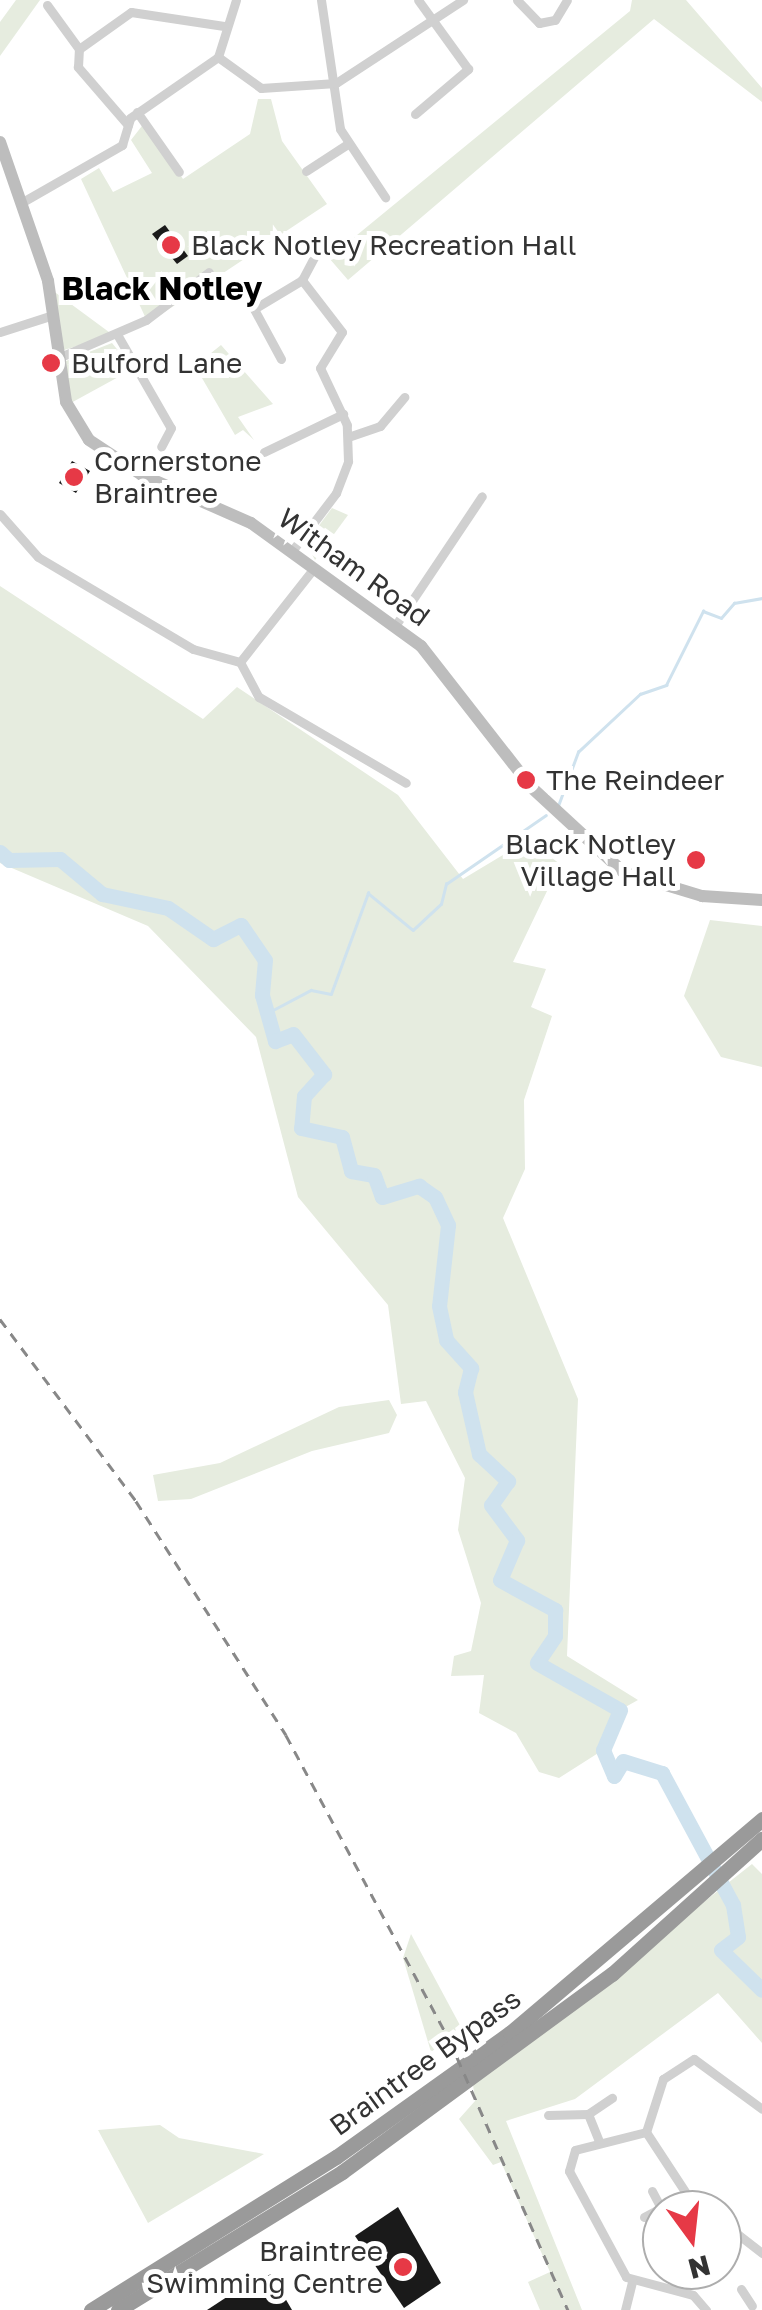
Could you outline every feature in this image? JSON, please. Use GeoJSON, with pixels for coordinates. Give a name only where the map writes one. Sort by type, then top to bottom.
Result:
{"type":"FeatureCollection","features":[{"type":"Feature","properties":{"kind":"highway","name":"Braintree Bypass"},"geometry":{"type":"LineString","coordinates":[[118,2310],[342,2172],[612,1974],[744,1845],[762,1819]]}},
{"type":"Feature","properties":{"kind":"highway","name":"Braintree Bypass"},"geometry":{"type":"LineString","coordinates":[[744,1845],[762,1839]]}},
{"type":"Feature","properties":{"kind":"highway","name":"Braintree Bypass"},"geometry":{"type":"LineString","coordinates":[[91,2310],[321,2167],[510,2034],[698,1888]]}},
{"type":"Feature","properties":{"kind":"street"},"geometry":{"type":"LineString","coordinates":[[126,0],[131,12]]}},
{"type":"Feature","properties":{"kind":"street"},"geometry":{"type":"LineString","coordinates":[[26,200],[122,145],[137,112],[218,57],[224,26],[236,0]]}},
{"type":"Feature","properties":{"kind":"street"},"geometry":{"type":"LineString","coordinates":[[322,0],[346,144],[385,197]]}},
{"type":"Feature","properties":{"kind":"street"},"geometry":{"type":"LineString","coordinates":[[418,0],[468,68]]}},
{"type":"Feature","properties":{"kind":"street"},"geometry":{"type":"LineString","coordinates":[[218,57],[261,88],[336,83],[462,0]]}},
{"type":"Feature","properties":{"kind":"street"},"geometry":{"type":"LineString","coordinates":[[517,0],[539,23],[555,20],[567,0]]}},
{"type":"Feature","properties":{"kind":"street"},"geometry":{"type":"LineString","coordinates":[[48,5],[78,49],[78,68],[128,125]]}},
{"type":"Feature","properties":{"kind":"street"},"geometry":{"type":"LineString","coordinates":[[78,49],[131,12],[224,26]]}},
{"type":"Feature","properties":{"kind":"street"},"geometry":{"type":"LineString","coordinates":[[415,114],[468,68],[480,66]]}},
{"type":"Feature","properties":{"kind":"street"},"geometry":{"type":"LineString","coordinates":[[137,112],[180,172]]}},
{"type":"Feature","properties":{"kind":"street","name":"Witham Road"},"geometry":{"type":"LineString","coordinates":[[0,142],[26,200],[73,419],[102,452],[292,551],[395,626],[571,831],[623,872],[702,896],[762,900]]}},
{"type":"Feature","properties":{"kind":"street"},"geometry":{"type":"LineString","coordinates":[[306,172],[346,144]]}},
{"type":"Feature","properties":{"kind":"street"},"geometry":{"type":"LineString","coordinates":[[280,359],[254,309],[302,280],[315,256]]}},
{"type":"Feature","properties":{"kind":"street"},"geometry":{"type":"LineString","coordinates":[[58,358],[118,336],[210,272]]}},
{"type":"Feature","properties":{"kind":"street"},"geometry":{"type":"LineString","coordinates":[[292,551],[336,493],[348,437],[343,414],[320,368],[342,332],[302,280]]}},
{"type":"Feature","properties":{"kind":"street"},"geometry":{"type":"LineString","coordinates":[[0,332],[53,315]]}},
{"type":"Feature","properties":{"kind":"street"},"geometry":{"type":"LineString","coordinates":[[118,336],[171,428],[161,447]]}},
{"type":"Feature","properties":{"kind":"street"},"geometry":{"type":"LineString","coordinates":[[348,437],[380,426],[404,396]]}},
{"type":"Feature","properties":{"kind":"street"},"geometry":{"type":"LineString","coordinates":[[264,452],[343,414]]}},
{"type":"Feature","properties":{"kind":"street"},"geometry":{"type":"LineString","coordinates":[[395,626],[482,496]]}},
{"type":"Feature","properties":{"kind":"street"},"geometry":{"type":"LineString","coordinates":[[0,514],[38,557],[192,649],[240,662],[259,697],[406,783]]}},
{"type":"Feature","properties":{"kind":"street"},"geometry":{"type":"LineString","coordinates":[[240,662],[314,568]]}},
{"type":"Feature","properties":{"kind":"street"},"geometry":{"type":"LineString","coordinates":[[680,2190],[646,2132],[663,2080],[694,2058],[762,2109]]}},
{"type":"Feature","properties":{"kind":"street"},"geometry":{"type":"LineString","coordinates":[[548,2114],[588,2114],[612,2098]]}},
{"type":"Feature","properties":{"kind":"street"},"geometry":{"type":"LineString","coordinates":[[588,2114],[600,2140]]}},
{"type":"Feature","properties":{"kind":"street"},"geometry":{"type":"LineString","coordinates":[[625,2310],[632,2282],[566,2161],[600,2140],[646,2132]]}},
{"type":"Feature","properties":{"kind":"street"},"geometry":{"type":"LineString","coordinates":[[742,2238],[762,2253]]}},
{"type":"Feature","properties":{"kind":"street"},"geometry":{"type":"LineString","coordinates":[[632,2282],[693,2295],[706,2310]]}},
{"type":"Feature","properties":{"kind":"street"},"geometry":{"type":"LineString","coordinates":[[741,2290],[751,2309]]}},
{"type":"Feature","properties":{"kind":"shaded area"},"geometry":{"type":"Polygon","coordinates":[[[16,0],[40,0],[0,56],[0,22],[16,0]]]}},
{"type":"Feature","properties":{"kind":"shaded area"},"geometry":{"type":"Polygon","coordinates":[[[632,0],[686,0],[762,88],[762,102],[654,19],[348,280],[329,258],[630,11],[632,0]]]}},
{"type":"Feature","properties":{"kind":"shaded area"},"geometry":{"type":"Polygon","coordinates":[[[258,99],[271,99],[282,141],[327,204],[148,323],[81,179],[99,168],[113,192],[152,173],[131,140],[145,122],[183,179],[250,134],[258,99]]]}},
{"type":"Feature","properties":{"kind":"shaded area"},"geometry":{"type":"Polygon","coordinates":[[[52,293],[56,293],[113,335],[64,350],[52,293]]]}},
{"type":"Feature","properties":{"kind":"shaded area"},"geometry":{"type":"Polygon","coordinates":[[[112,343],[133,369],[69,404],[66,361],[112,343]]]}},
{"type":"Feature","properties":{"kind":"shaded area"},"geometry":{"type":"Polygon","coordinates":[[[221,345],[273,404],[238,417],[254,440],[243,430],[235,435],[195,366],[221,345]]]}},
{"type":"Feature","properties":{"kind":"shaded area"},"geometry":{"type":"Polygon","coordinates":[[[332,508],[348,515],[315,560],[306,543],[332,508]]]}},
{"type":"Feature","properties":{"kind":"shaded area"},"geometry":{"type":"Polygon","coordinates":[[[0,586],[203,719],[237,687],[398,795],[463,879],[528,840],[560,864],[513,962],[546,969],[531,1007],[552,1016],[524,1100],[525,1169],[503,1218],[578,1399],[567,1656],[638,1700],[620,1710],[603,1750],[559,1778],[539,1772],[516,1733],[479,1713],[484,1675],[451,1676],[454,1656],[471,1651],[481,1603],[458,1530],[465,1478],[426,1401],[401,1404],[388,1305],[298,1197],[256,1037],[148,926],[0,863],[0,586]]]}},
{"type":"Feature","properties":{"kind":"shaded area"},"geometry":{"type":"Polygon","coordinates":[[[710,920],[762,926],[762,1067],[721,1057],[684,996],[710,920]]]}},
{"type":"Feature","properties":{"kind":"shaded area"},"geometry":{"type":"Polygon","coordinates":[[[389,1400],[397,1415],[389,1433],[312,1451],[191,1499],[158,1501],[153,1475],[220,1463],[339,1407],[389,1400]]]}},
{"type":"Feature","properties":{"kind":"shaded area"},"geometry":{"type":"Polygon","coordinates":[[[752,1864],[762,1874],[762,2043],[718,1993],[575,2099],[506,2121],[582,2310],[540,2310],[528,2282],[550,2272],[501,2162],[493,2165],[459,2119],[475,2101],[473,2084],[752,1864]]]}},
{"type":"Feature","properties":{"kind":"shaded area"},"geometry":{"type":"Polygon","coordinates":[[[411,1934],[462,2029],[431,2052],[403,1958],[411,1934]]]}},
{"type":"Feature","properties":{"kind":"shaded area"},"geometry":{"type":"Polygon","coordinates":[[[160,2125],[179,2138],[264,2154],[148,2223],[98,2130],[160,2125]]]}},
{"type":"Feature","properties":{"kind":"building","name":"Black Notley Recreation Hall"},"geometry":{"type":"Polygon","coordinates":[[[165,225],[188,256],[177,264],[152,234],[165,225]]]}},
{"type":"Feature","properties":{"kind":"building","name":"Cornerstone Braintree"},"geometry":{"type":"Polygon","coordinates":[[[72,461],[90,471],[76,493],[59,483],[72,461]]]}},
{"type":"Feature","properties":{"kind":"building","name":"Braintree Swimming Centre"},"geometry":{"type":"Polygon","coordinates":[[[398,2207],[441,2283],[404,2308],[355,2236],[398,2207]]]}},
{"type":"Feature","properties":{"kind":"building"},"geometry":{"type":"Polygon","coordinates":[[[271,2274],[292,2310],[207,2310],[236,2291],[271,2274]]]}},
{"type":"Feature","properties":{"kind":"waterway"},"geometry":{"type":"LineString","coordinates":[[558,806],[578,752],[640,694],[666,685],[703,611],[721,618],[734,603],[762,598]]}},
{"type":"Feature","properties":{"kind":"waterway"},"geometry":{"type":"LineString","coordinates":[[273,1010],[311,990],[331,994],[368,893],[413,930],[441,904],[446,884],[546,815]]}},
{"type":"Feature","properties":{"kind":"waterway"},"geometry":{"type":"LineString","coordinates":[[0,852],[9,860],[60,859],[102,894],[168,908],[213,939],[241,925],[265,960],[262,995],[275,1041],[293,1034],[324,1074],[304,1096],[301,1128],[342,1137],[351,1171],[374,1175],[382,1197],[419,1186],[435,1197],[448,1225],[439,1306],[446,1340],[471,1368],[465,1392],[479,1454],[508,1481],[491,1505],[517,1540],[500,1580],[555,1610],[555,1636],[537,1663],[620,1710],[603,1750],[614,1776],[623,1761],[662,1773],[733,1905],[738,1937],[721,1950],[762,1990]]}},
{"type":"Feature","properties":{"kind":"railway"},"geometry":{"type":"LineString","coordinates":[[0,1319],[136,1501],[286,1735],[450,2041],[568,2310]]}},
{"type":"Feature","properties":{"kind":"place","name":"Black Notley Recreation Hall"},"geometry":{"type":"Point","coordinates":[171,245]}},
{"type":"Feature","properties":{"kind":"place","name":"Bulford Lane"},"geometry":{"type":"Point","coordinates":[51,363]}},
{"type":"Feature","properties":{"kind":"place","name":"Cornerstone Braintree"},"geometry":{"type":"Point","coordinates":[74,477]}},
{"type":"Feature","properties":{"kind":"place","name":"The Reindeer"},"geometry":{"type":"Point","coordinates":[526,780]}},
{"type":"Feature","properties":{"kind":"place","name":"Black Notley Village Hall"},"geometry":{"type":"Point","coordinates":[696,860]}},
{"type":"Feature","properties":{"kind":"place","name":"Braintree Swimming Centre"},"geometry":{"type":"Point","coordinates":[403,2267]}},
{"type":"Feature","properties":{"kind":"district","name":"Black Notley"},"geometry":{"type":"Point","coordinates":[162,288]}}]}
